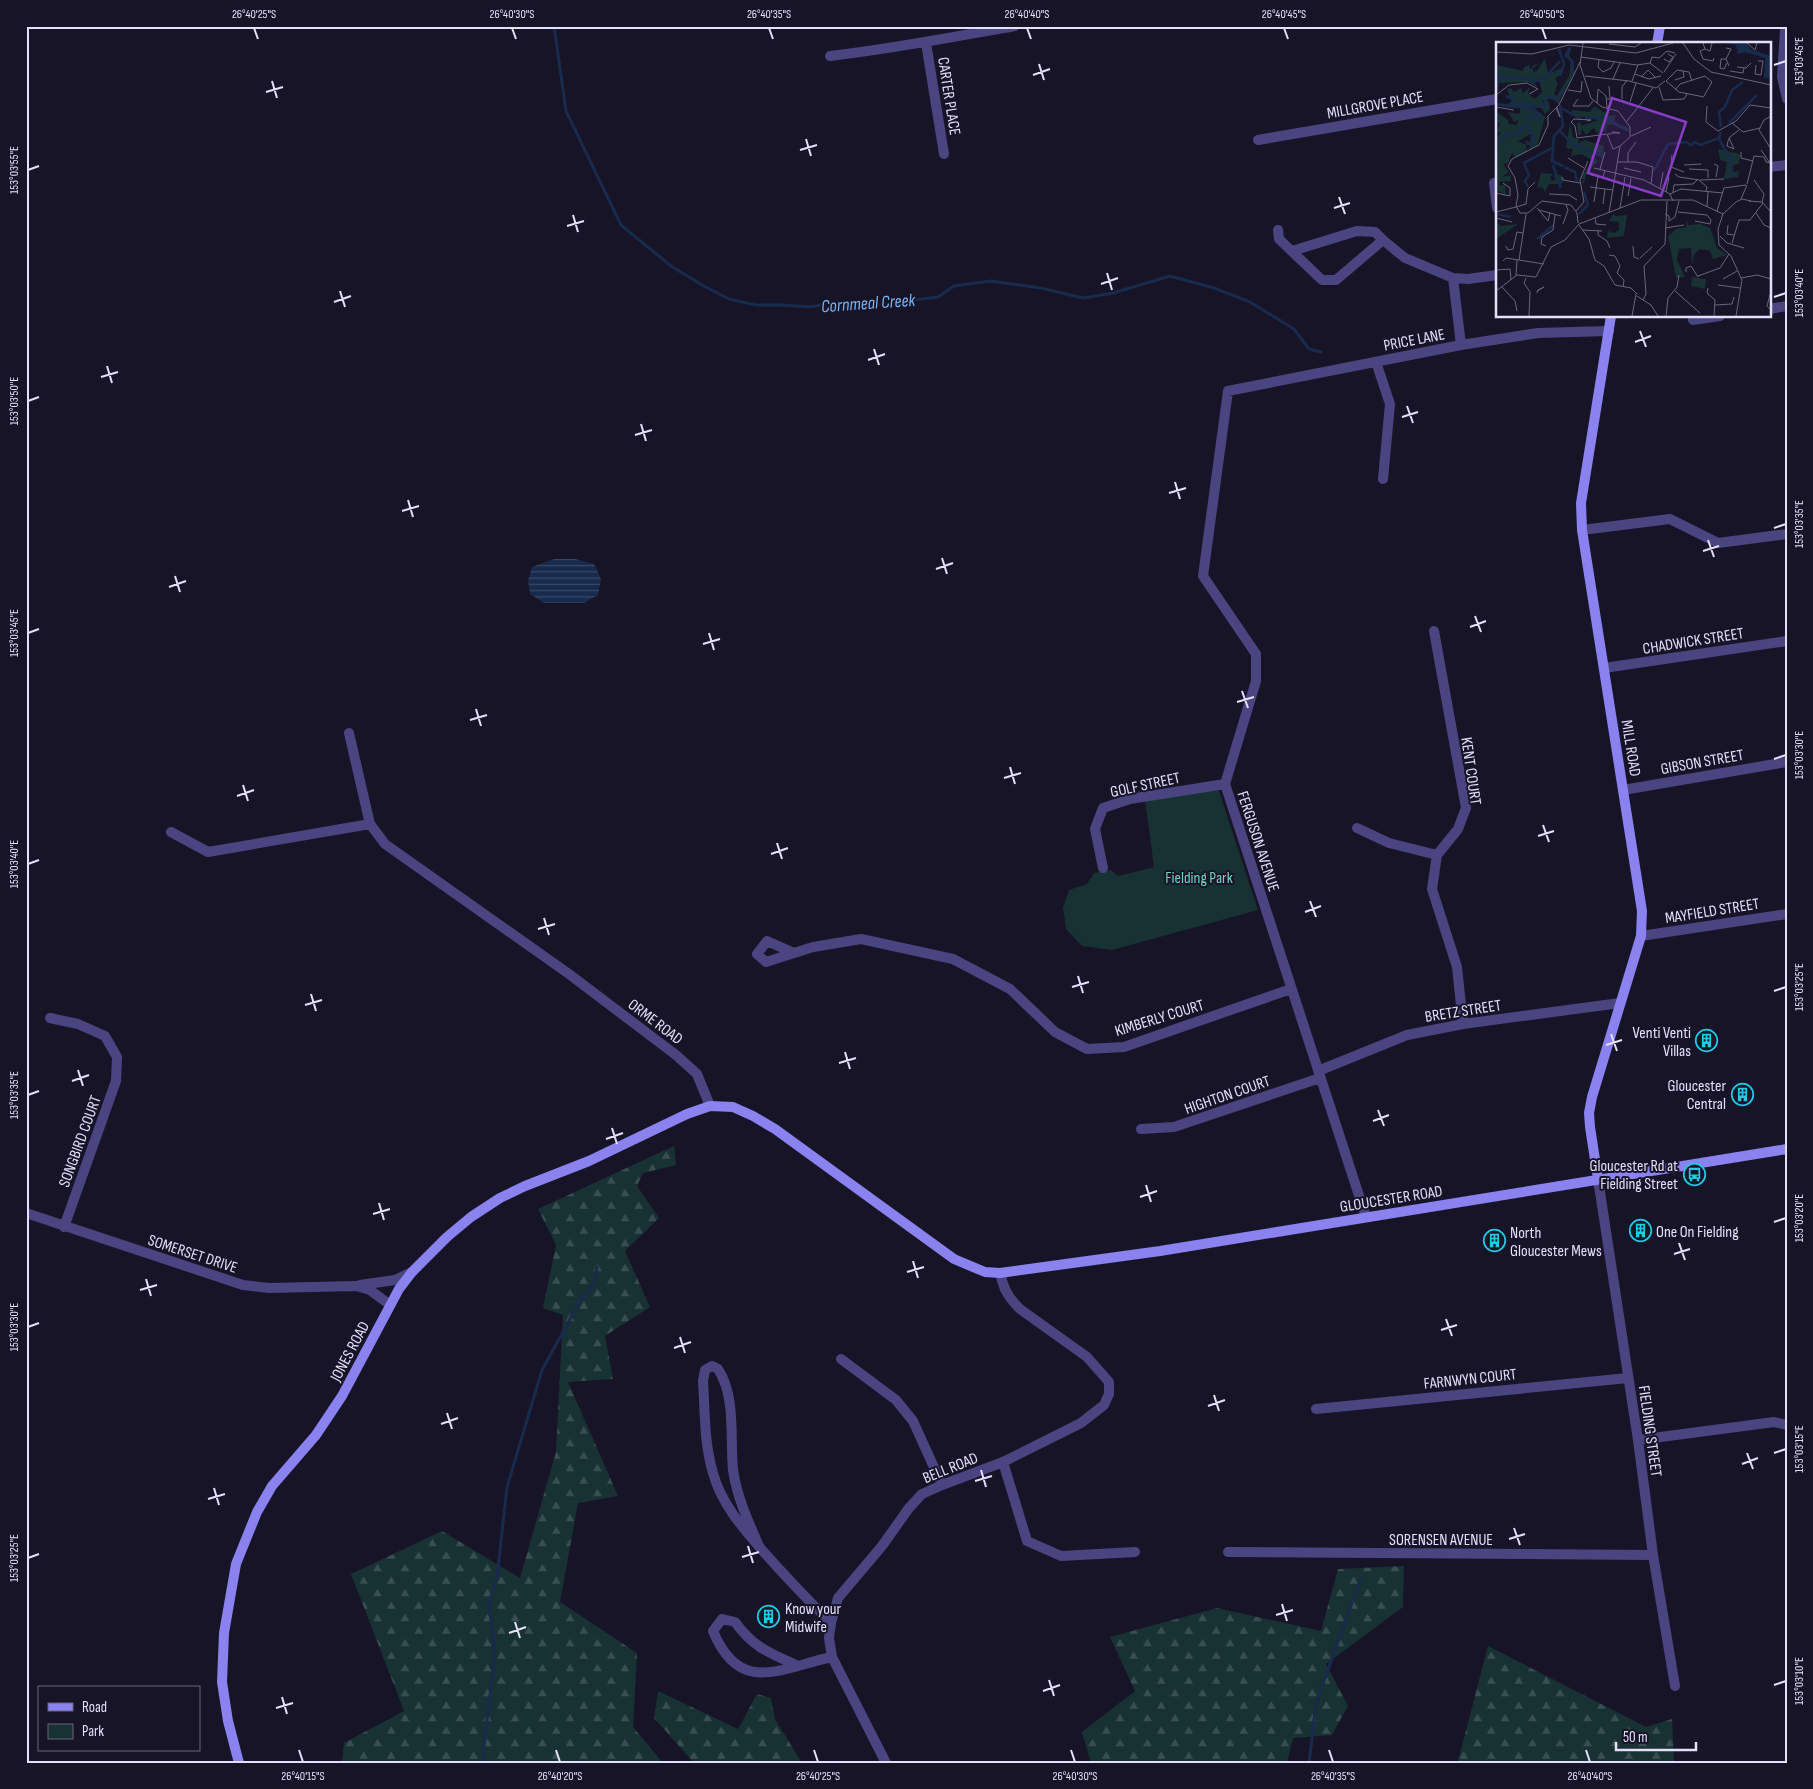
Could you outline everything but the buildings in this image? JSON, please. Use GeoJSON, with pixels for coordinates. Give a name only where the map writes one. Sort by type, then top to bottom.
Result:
{"type":"FeatureCollection","features":[{"type":"Feature","properties":{"kind":"main road"},"geometry":{"type":"LineString","coordinates":[[1657,42],[1660,26]]}},
{"type":"Feature","properties":{"kind":"main road","name":"MILL ROAD"},"geometry":{"type":"LineString","coordinates":[[1598,1179],[1589,1112],[1641,936],[1642,911],[1582,530],[1581,503],[1611,318]]}},
{"type":"Feature","properties":{"kind":"main road"},"geometry":{"type":"LineString","coordinates":[[710,1106],[733,1107],[753,1116],[775,1129],[954,1259],[985,1272],[1000,1273]]}},
{"type":"Feature","properties":{"kind":"main road","name":"JONES ROAD"},"geometry":{"type":"LineString","coordinates":[[239,1763],[228,1721],[222,1682],[224,1633],[236,1564],[257,1512],[272,1486],[316,1435],[342,1396],[399,1289],[412,1272],[447,1237],[471,1217],[500,1198],[589,1161],[687,1114],[710,1106]]}},
{"type":"Feature","properties":{"kind":"main road","name":"GLOUCESTER ROAD"},"geometry":{"type":"LineString","coordinates":[[1000,1273],[1160,1251],[1787,1148]]}},
{"type":"Feature","properties":{"kind":"street"},"geometry":{"type":"LineString","coordinates":[[830,56],[926,43],[1015,26]]}},
{"type":"Feature","properties":{"kind":"street"},"geometry":{"type":"LineString","coordinates":[[1785,30],[1782,77],[1787,99]]}},
{"type":"Feature","properties":{"kind":"street","name":"CARTER PLACE"},"geometry":{"type":"LineString","coordinates":[[926,43],[944,154]]}},
{"type":"Feature","properties":{"kind":"street","name":"MILLGROVE PLACE"},"geometry":{"type":"LineString","coordinates":[[1258,140],[1496,99]]}},
{"type":"Feature","properties":{"kind":"street"},"geometry":{"type":"LineString","coordinates":[[1770,167],[1787,165]]}},
{"type":"Feature","properties":{"kind":"street"},"geometry":{"type":"LineString","coordinates":[[1494,184],[1496,200]]}},
{"type":"Feature","properties":{"kind":"street"},"geometry":{"type":"LineString","coordinates":[[1278,230],[1279,239],[1322,280],[1336,280],[1383,240]]}},
{"type":"Feature","properties":{"kind":"street"},"geometry":{"type":"LineString","coordinates":[[1292,251],[1357,231],[1375,232],[1405,258],[1453,278],[1468,279],[1496,275]]}},
{"type":"Feature","properties":{"kind":"street"},"geometry":{"type":"LineString","coordinates":[[1453,278],[1461,345]]}},
{"type":"Feature","properties":{"kind":"street"},"geometry":{"type":"LineString","coordinates":[[1770,309],[1787,306]]}},
{"type":"Feature","properties":{"kind":"street"},"geometry":{"type":"LineString","coordinates":[[1693,320],[1706,318]]}},
{"type":"Feature","properties":{"kind":"street","name":"PRICE LANE"},"geometry":{"type":"LineString","coordinates":[[1228,391],[1461,345],[1538,333],[1608,332]]}},
{"type":"Feature","properties":{"kind":"street"},"geometry":{"type":"LineString","coordinates":[[1376,362],[1390,404],[1383,479]]}},
{"type":"Feature","properties":{"kind":"street","name":"FERGUSON AVENUE"},"geometry":{"type":"LineString","coordinates":[[1228,391],[1203,576],[1256,654],[1256,681],[1225,784],[1366,1217]]}},
{"type":"Feature","properties":{"kind":"street"},"geometry":{"type":"LineString","coordinates":[[1582,530],[1670,519],[1718,543],[1787,534]]}},
{"type":"Feature","properties":{"kind":"street","name":"KENT COURT"},"geometry":{"type":"LineString","coordinates":[[1434,632],[1466,808],[1458,829],[1437,855]]}},
{"type":"Feature","properties":{"kind":"street","name":"CHADWICK STREET"},"geometry":{"type":"LineString","coordinates":[[1604,668],[1787,641]]}},
{"type":"Feature","properties":{"kind":"street","name":"ORME ROAD"},"geometry":{"type":"LineString","coordinates":[[349,733],[370,824],[385,844],[570,974],[676,1054],[697,1074],[710,1106]]}},
{"type":"Feature","properties":{"kind":"street","name":"GIBSON STREET"},"geometry":{"type":"LineString","coordinates":[[1623,790],[1787,762]]}},
{"type":"Feature","properties":{"kind":"street","name":"GOLF STREET"},"geometry":{"type":"LineString","coordinates":[[1103,868],[1095,829],[1104,808],[1130,799],[1225,784]]}},
{"type":"Feature","properties":{"kind":"street"},"geometry":{"type":"LineString","coordinates":[[171,832],[208,852],[370,824]]}},
{"type":"Feature","properties":{"kind":"street"},"geometry":{"type":"LineString","coordinates":[[1357,828],[1389,843],[1437,855],[1432,889],[1457,967],[1463,1024]]}},
{"type":"Feature","properties":{"kind":"street","name":"MAYFIELD STREET"},"geometry":{"type":"LineString","coordinates":[[1641,936],[1787,914]]}},
{"type":"Feature","properties":{"kind":"street","name":"KIMBERLY COURT"},"geometry":{"type":"LineString","coordinates":[[794,953],[813,947],[861,939],[953,959],[1010,989],[1055,1032],[1087,1049],[1124,1047],[1291,989]]}},
{"type":"Feature","properties":{"kind":"street","name":"BRETZ STREET"},"geometry":{"type":"LineString","coordinates":[[1319,1075],[1407,1035],[1463,1024],[1620,1003]]}},
{"type":"Feature","properties":{"kind":"street","name":"SONGBIRD COURT"},"geometry":{"type":"LineString","coordinates":[[50,1018],[78,1024],[105,1036],[117,1057],[116,1081],[64,1227]]}},
{"type":"Feature","properties":{"kind":"street","name":"HIGHTON COURT"},"geometry":{"type":"LineString","coordinates":[[1141,1129],[1174,1127],[1319,1075]]}},
{"type":"Feature","properties":{"kind":"street","name":"FIELDING STREET"},"geometry":{"type":"LineString","coordinates":[[1598,1179],[1638,1440],[1653,1556],[1676,1686]]}},
{"type":"Feature","properties":{"kind":"street","name":"SOMERSET DRIVE"},"geometry":{"type":"LineString","coordinates":[[26,1213],[243,1285],[269,1288],[357,1286],[395,1280],[412,1272]]}},
{"type":"Feature","properties":{"kind":"street","name":"BELL ROAD"},"geometry":{"type":"LineString","coordinates":[[886,1763],[832,1657],[829,1638],[838,1598],[882,1546],[909,1508],[922,1494],[1003,1462],[1081,1423],[1104,1405],[1109,1394],[1109,1382],[1087,1357],[1020,1309],[1004,1288],[1000,1273]]}},
{"type":"Feature","properties":{"kind":"street","name":"SOMERSET DRIVE"},"geometry":{"type":"LineString","coordinates":[[357,1286],[370,1290],[390,1304]]}},
{"type":"Feature","properties":{"kind":"street"},"geometry":{"type":"LineString","coordinates":[[841,1359],[896,1400],[913,1422],[942,1485]]}},
{"type":"Feature","properties":{"kind":"street"},"geometry":{"type":"LineString","coordinates":[[759,1546],[742,1509],[734,1471],[727,1386],[718,1369],[712,1366],[705,1370],[703,1381],[708,1454],[713,1475],[726,1504],[745,1530],[798,1591],[831,1623]]}},
{"type":"Feature","properties":{"kind":"street","name":"FARNWYN COURT"},"geometry":{"type":"LineString","coordinates":[[1316,1409],[1628,1378]]}},
{"type":"Feature","properties":{"kind":"street"},"geometry":{"type":"LineString","coordinates":[[1638,1440],[1774,1422],[1787,1425]]}},
{"type":"Feature","properties":{"kind":"street"},"geometry":{"type":"LineString","coordinates":[[1003,1462],[1027,1541],[1061,1556],[1135,1552]]}},
{"type":"Feature","properties":{"kind":"street","name":"SORENSEN AVENUE"},"geometry":{"type":"LineString","coordinates":[[1228,1552],[1653,1556]]}},
{"type":"Feature","properties":{"kind":"street"},"geometry":{"type":"LineString","coordinates":[[796,1665],[764,1651],[744,1634],[735,1622],[722,1619],[713,1631],[720,1648],[736,1666],[760,1674],[832,1657]]}},
{"type":"Feature","properties":{"kind":"green space","name":"Fielding Park"},"geometry":{"type":"Polygon","coordinates":[[[1218,788],[1258,910],[1112,950],[1082,946],[1066,929],[1063,908],[1069,890],[1087,884],[1094,873],[1111,870],[1118,876],[1154,867],[1145,800],[1218,788]]]}},
{"type":"Feature","properties":{"kind":"green space"},"geometry":{"type":"Polygon","coordinates":[[[674,1146],[676,1165],[643,1173],[637,1186],[659,1218],[625,1251],[650,1307],[605,1336],[613,1379],[568,1382],[618,1496],[578,1503],[560,1602],[637,1653],[633,1727],[663,1763],[342,1763],[344,1743],[404,1711],[351,1574],[442,1531],[520,1578],[556,1452],[563,1315],[543,1308],[556,1245],[538,1209],[674,1146]]]}},
{"type":"Feature","properties":{"kind":"green space"},"geometry":{"type":"Polygon","coordinates":[[[1404,1566],[1403,1607],[1326,1664],[1348,1706],[1332,1735],[1293,1738],[1287,1763],[1091,1763],[1082,1732],[1135,1691],[1110,1637],[1217,1608],[1321,1631],[1338,1569],[1404,1566]]]}},
{"type":"Feature","properties":{"kind":"green space"},"geometry":{"type":"Polygon","coordinates":[[[1488,1646],[1646,1727],[1672,1719],[1674,1763],[1422,1763],[1458,1761],[1488,1646]]]}},
{"type":"Feature","properties":{"kind":"green space"},"geometry":{"type":"Polygon","coordinates":[[[658,1691],[738,1729],[757,1694],[771,1698],[775,1719],[802,1763],[694,1763],[654,1718],[658,1691]]]}},
{"type":"Feature","properties":{"kind":"water"},"geometry":{"type":"Polygon","coordinates":[[[554,559],[575,559],[594,564],[601,579],[598,595],[584,603],[544,603],[530,594],[528,581],[532,567],[554,559]]]}},
{"type":"Feature","properties":{"kind":"waterway","name":"Cornmeal Creek"},"geometry":{"type":"LineString","coordinates":[[554,26],[566,111],[621,225],[671,266],[729,299],[756,305],[810,307],[837,302],[881,304],[938,297],[954,286],[990,281],[1041,288],[1083,298],[1113,293],[1170,276],[1214,288],[1250,302],[1294,329],[1309,349],[1321,352]]}},
{"type":"Feature","properties":{"kind":"waterway"},"geometry":{"type":"LineString","coordinates":[[486,1763],[483,1753],[495,1654],[489,1603],[497,1577],[507,1487],[542,1370],[580,1301],[594,1285],[597,1267]]}},
{"type":"Feature","properties":{"kind":"waterway"},"geometry":{"type":"LineString","coordinates":[[1309,1763],[1316,1703],[1361,1578]]}},
{"type":"Feature","properties":{"kind":"place","name":"Venti Venti Villas"},"geometry":{"type":"Point","coordinates":[1707,1041]}},
{"type":"Feature","properties":{"kind":"place","name":"Gloucester Central"},"geometry":{"type":"Point","coordinates":[1742,1094]}},
{"type":"Feature","properties":{"kind":"place","name":"Gloucester Rd at Fielding Street"},"geometry":{"type":"Point","coordinates":[1694,1174]}},
{"type":"Feature","properties":{"kind":"place","name":"One On Fielding"},"geometry":{"type":"Point","coordinates":[1640,1231]}},
{"type":"Feature","properties":{"kind":"place","name":"North Gloucester Mews"},"geometry":{"type":"Point","coordinates":[1494,1241]}},
{"type":"Feature","properties":{"kind":"place","name":"Know your Midwife"},"geometry":{"type":"Point","coordinates":[769,1617]}}]}
